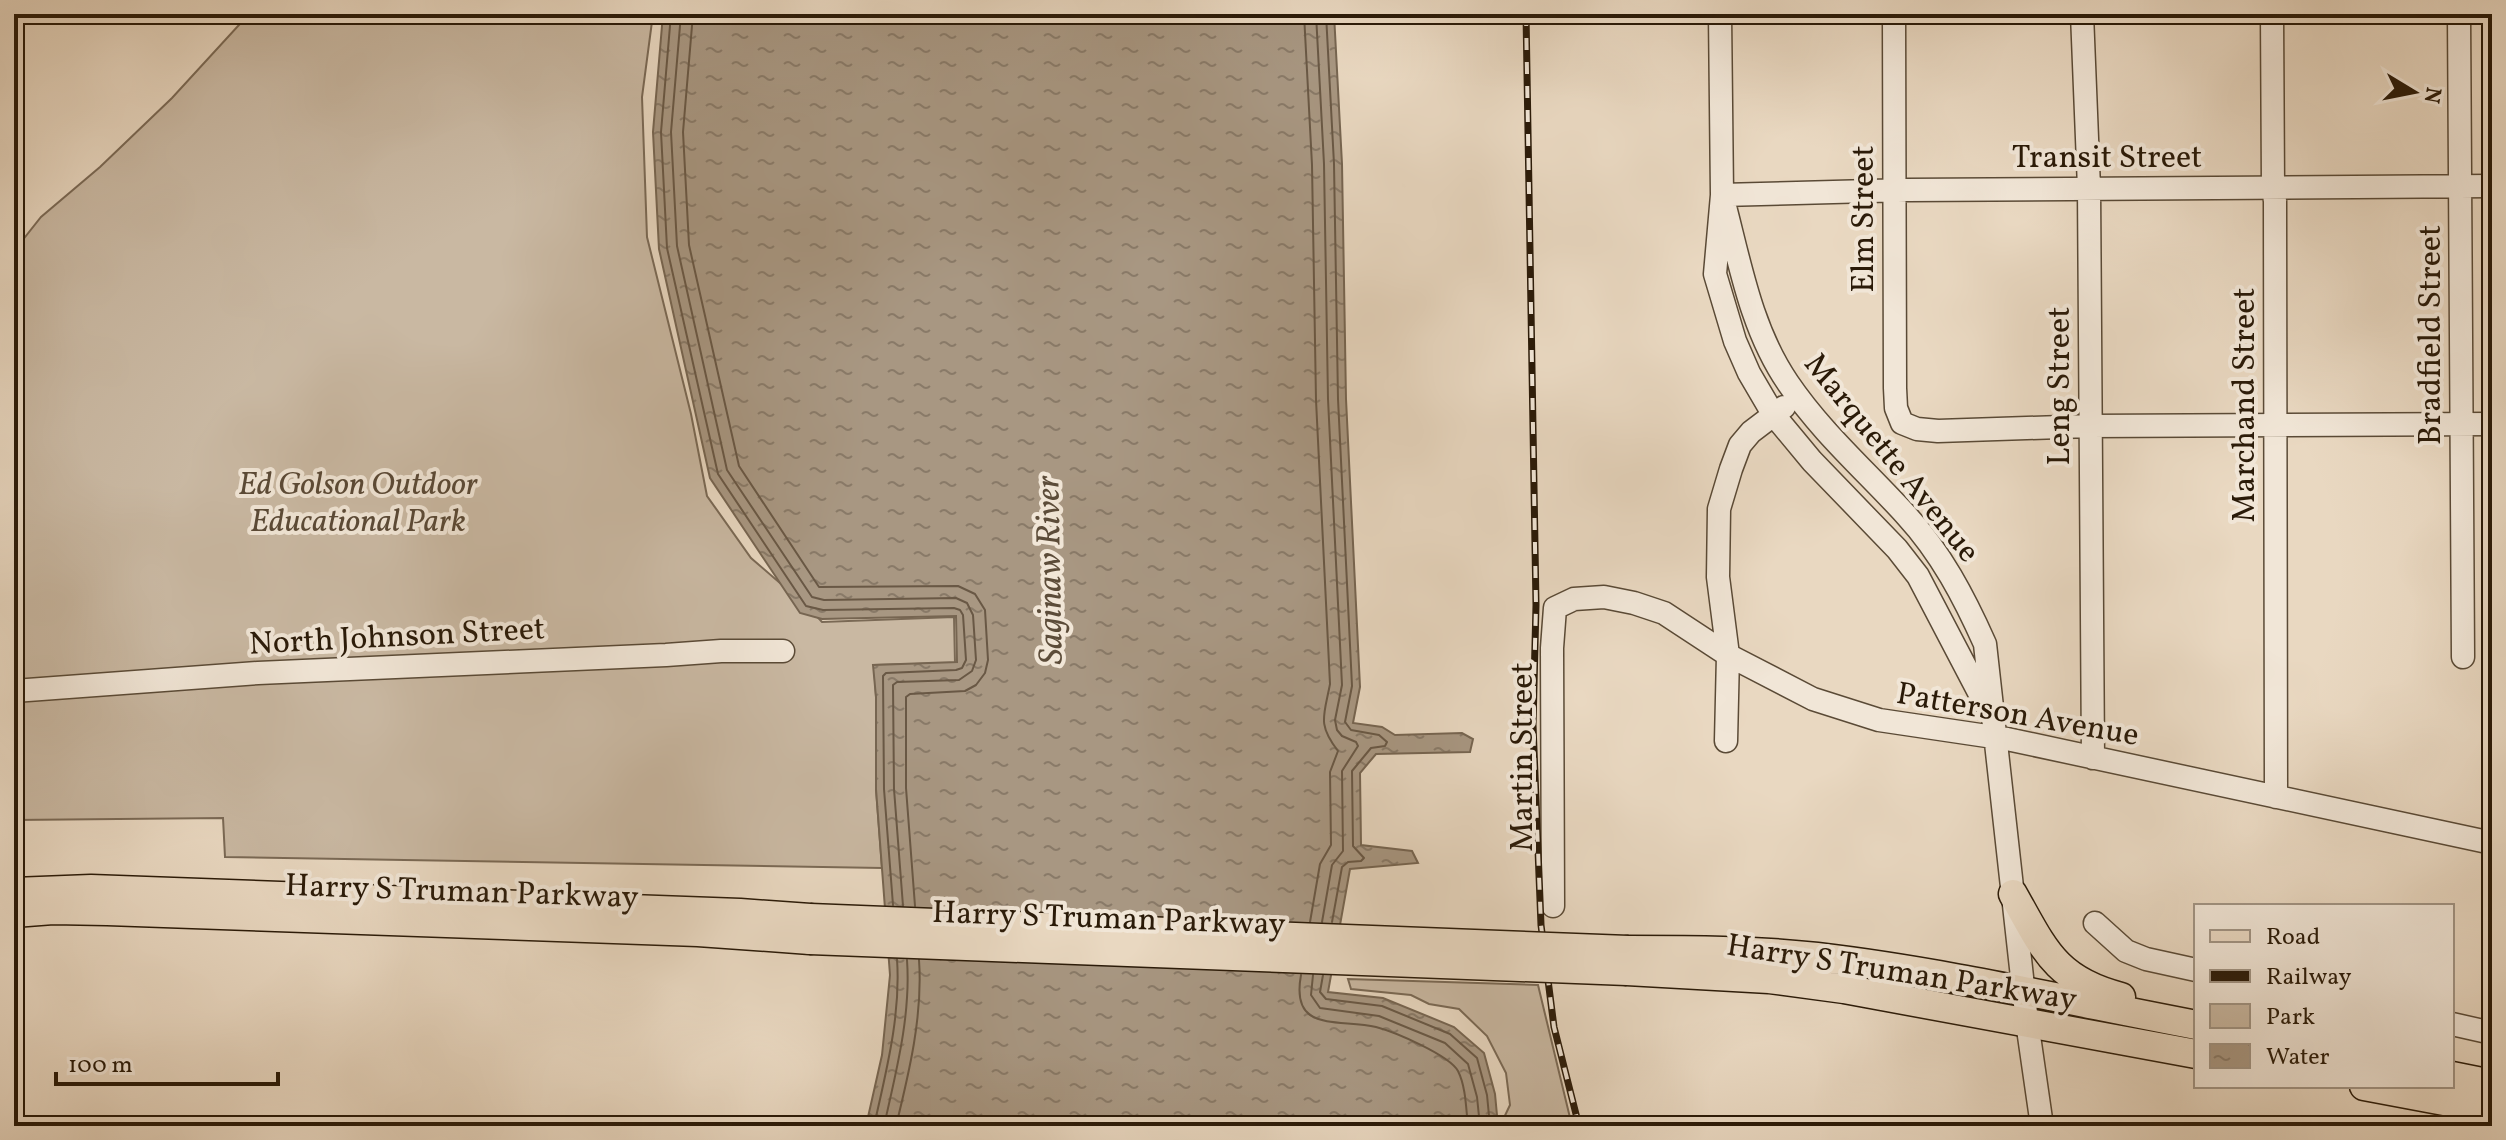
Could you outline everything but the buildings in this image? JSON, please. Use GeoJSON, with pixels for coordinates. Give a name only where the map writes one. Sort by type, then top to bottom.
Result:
{"type":"FeatureCollection","features":[{"type":"Feature","properties":{"kind":"main road","name":"Harry S Truman Parkway"},"geometry":{"type":"LineString","coordinates":[[14,892],[50,900],[698,932],[810,929],[1628,960],[1912,1000],[2194,1054]]}},
{"type":"Feature","properties":{"kind":"main road"},"geometry":{"type":"LineString","coordinates":[[2013,894],[2048,956],[2070,976],[2106,993],[2130,999],[2188,1023]]}},
{"type":"Feature","properties":{"kind":"main road","name":"Harry S Truman Parkway"},"geometry":{"type":"LineString","coordinates":[[14,913],[50,900]]}},
{"type":"Feature","properties":{"kind":"main road","name":"Harry S Truman Parkway"},"geometry":{"type":"LineString","coordinates":[[1628,960],[1711,950],[1816,957],[2188,1023]]}},
{"type":"Feature","properties":{"kind":"main road"},"geometry":{"type":"LineString","coordinates":[[2454,1076],[2492,1084]]}},
{"type":"Feature","properties":{"kind":"main road"},"geometry":{"type":"LineString","coordinates":[[2375,1088],[2492,1110]]}},
{"type":"Feature","properties":{"kind":"street","name":"Marquette Avenue"},"geometry":{"type":"LineString","coordinates":[[1720,14],[1722,195],[1715,274],[1735,341],[1773,414],[1918,576],[1992,726]]}},
{"type":"Feature","properties":{"kind":"street","name":"Elm Street"},"geometry":{"type":"LineString","coordinates":[[1894,14],[1895,388],[1896,408],[1902,423],[1917,429],[1938,431],[2090,426]]}},
{"type":"Feature","properties":{"kind":"street","name":"Leng Street"},"geometry":{"type":"LineString","coordinates":[[2082,14],[2089,188],[2093,758]]}},
{"type":"Feature","properties":{"kind":"street","name":"Marchand Street"},"geometry":{"type":"LineString","coordinates":[[2272,14],[2276,797]]}},
{"type":"Feature","properties":{"kind":"street","name":"Bradfield Street"},"geometry":{"type":"LineString","coordinates":[[2459,14],[2463,657]]}},
{"type":"Feature","properties":{"kind":"street","name":"Transit Street"},"geometry":{"type":"LineString","coordinates":[[1722,195],[1894,190],[2492,186]]}},
{"type":"Feature","properties":{"kind":"street","name":"Marquette Avenue"},"geometry":{"type":"LineString","coordinates":[[1722,195],[1753,310],[1774,358],[1799,397],[1836,444],[1907,516],[1954,580],[1985,644],[2027,1022],[2042,1126]]}},
{"type":"Feature","properties":{"kind":"street"},"geometry":{"type":"LineString","coordinates":[[1726,741],[1728,655],[1718,577],[1719,509],[1740,445],[1773,414],[1799,397]]}},
{"type":"Feature","properties":{"kind":"street"},"geometry":{"type":"LineString","coordinates":[[2090,426],[2492,424]]}},
{"type":"Feature","properties":{"kind":"street","name":"Patterson Avenue"},"geometry":{"type":"LineString","coordinates":[[1555,608],[1574,599],[1604,597],[1664,613],[1728,655],[1813,699],[1879,720],[1992,726],[2093,758],[2492,843]]}},
{"type":"Feature","properties":{"kind":"street","name":"Martin Street"},"geometry":{"type":"LineString","coordinates":[[1553,906],[1552,648],[1555,608]]}},
{"type":"Feature","properties":{"kind":"street","name":"North Johnson Street"},"geometry":{"type":"LineString","coordinates":[[14,691],[258,673],[721,651],[783,651]]}},
{"type":"Feature","properties":{"kind":"street"},"geometry":{"type":"LineString","coordinates":[[2095,923],[2126,951],[2146,959],[2194,970]]}},
{"type":"Feature","properties":{"kind":"street"},"geometry":{"type":"LineString","coordinates":[[2454,1024],[2492,1033]]}},
{"type":"Feature","properties":{"kind":"green space","name":"Ed Golson Outdoor Educational Park"},"geometry":{"type":"Polygon","coordinates":[[[249,14],[653,14],[642,97],[647,237],[691,414],[707,496],[751,558],[822,622],[954,617],[955,663],[874,665],[876,789],[882,868],[225,857],[223,818],[14,820],[14,251],[41,217],[100,167],[172,98],[249,14]]]}},
{"type":"Feature","properties":{"kind":"green space"},"geometry":{"type":"Polygon","coordinates":[[[1348,979],[1538,985],[1572,1126],[1500,1126],[1510,1105],[1506,1073],[1487,1036],[1459,1009],[1429,1004],[1411,995],[1351,989],[1348,979]]]}},
{"type":"Feature","properties":{"kind":"water","name":"Saginaw River"},"geometry":{"type":"Polygon","coordinates":[[[663,14],[1334,14],[1342,164],[1346,399],[1360,687],[1353,723],[1382,727],[1395,735],[1462,733],[1473,739],[1470,752],[1376,754],[1360,773],[1361,845],[1412,851],[1418,863],[1350,869],[1328,992],[1383,998],[1454,1027],[1484,1053],[1495,1094],[1498,1126],[866,1126],[882,1055],[890,975],[876,789],[873,665],[957,662],[956,616],[822,619],[800,613],[710,478],[659,249],[653,132],[663,14]]]}},
{"type":"Feature","properties":{"kind":"railway"},"geometry":{"type":"LineString","coordinates":[[1526,14],[1536,605],[1533,725],[1541,925],[1554,1027],[1579,1126]]}}]}
